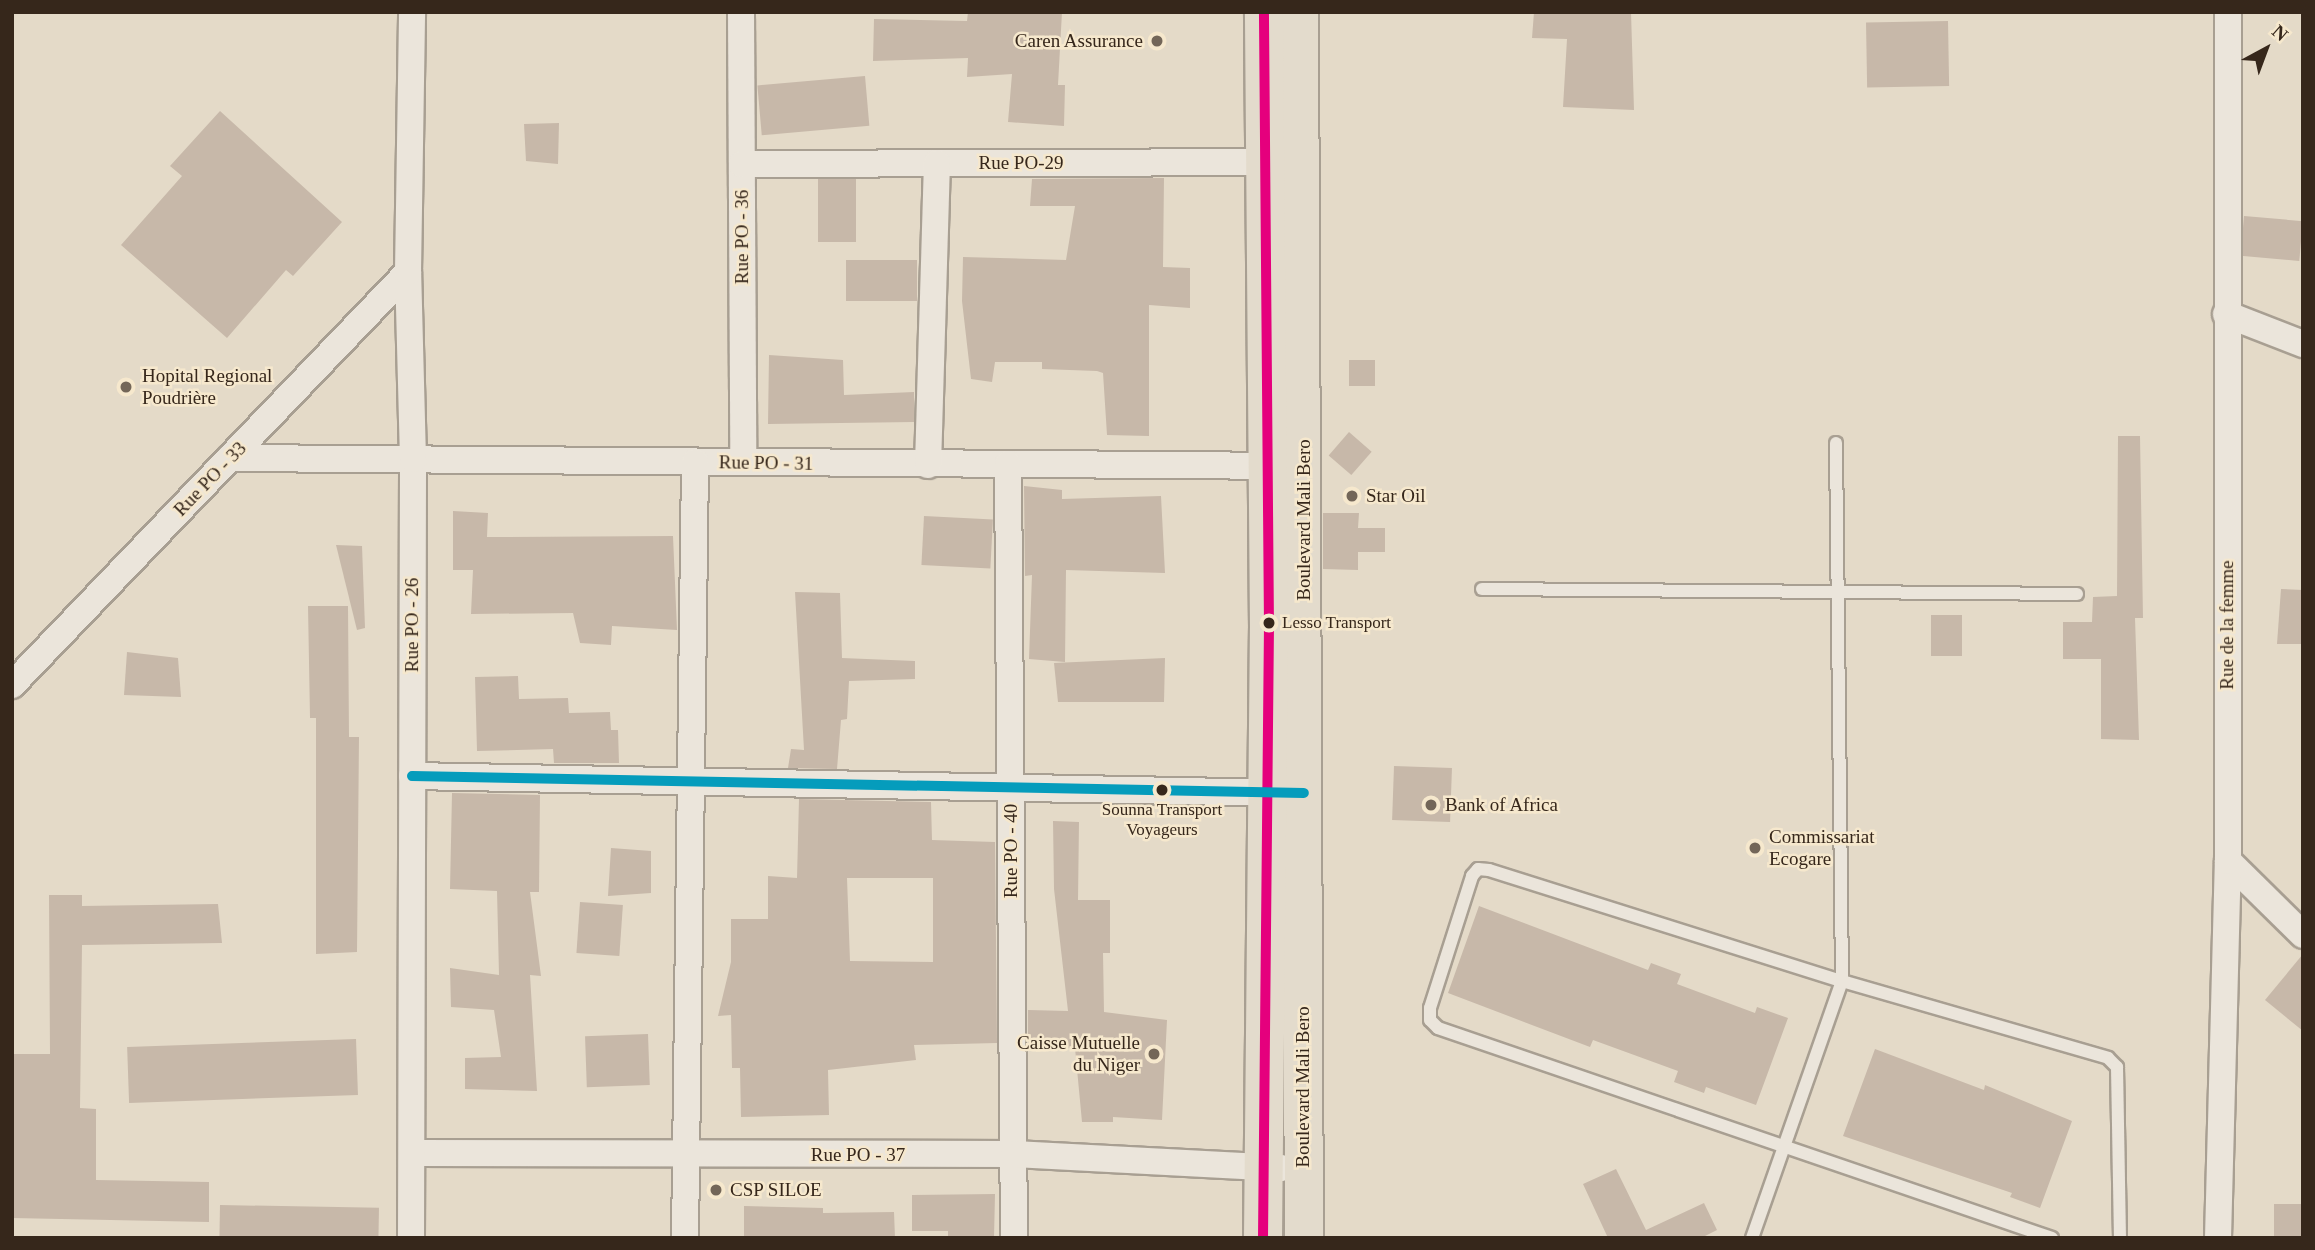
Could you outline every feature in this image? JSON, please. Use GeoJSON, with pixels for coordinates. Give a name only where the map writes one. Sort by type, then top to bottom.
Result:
{"type":"FeatureCollection","features":[{"type":"Feature","properties":{"kind":"main road","name":"Boulevard Mali Bero"},"geometry":{"type":"LineString","coordinates":[[1264,12],[1282,162],[1286,793],[1304,1238]]}},
{"type":"Feature","properties":{"kind":"main road","name":"Boulevard Mali Bero"},"geometry":{"type":"LineString","coordinates":[[1282,162],[1298,12]]}},
{"type":"Feature","properties":{"kind":"main road","name":"Boulevard Mali Bero"},"geometry":{"type":"LineString","coordinates":[[1263,1238],[1264,1166],[1286,793]]}},
{"type":"Feature","properties":{"kind":"street","name":"Rue PO - 26"},"geometry":{"type":"LineString","coordinates":[[411,1238],[413,460],[408,272],[412,12]]}},
{"type":"Feature","properties":{"kind":"street","name":"Rue PO - 36"},"geometry":{"type":"LineString","coordinates":[[741,12],[743,462]]}},
{"type":"Feature","properties":{"kind":"street","name":"Rue de la femme"},"geometry":{"type":"LineString","coordinates":[[2218,1238],[2228,860],[2228,12]]}},
{"type":"Feature","properties":{"kind":"street","name":"Rue PO-29"},"geometry":{"type":"LineString","coordinates":[[742,164],[1282,162]]}},
{"type":"Feature","properties":{"kind":"street"},"geometry":{"type":"LineString","coordinates":[[929,465],[937,163]]}},
{"type":"Feature","properties":{"kind":"street","name":"Rue PO - 33"},"geometry":{"type":"LineString","coordinates":[[12,685],[408,272]]}},
{"type":"Feature","properties":{"kind":"street"},"geometry":{"type":"LineString","coordinates":[[2226,314],[2303,344]]}},
{"type":"Feature","properties":{"kind":"street","name":"Rue PO - 31"},"geometry":{"type":"LineString","coordinates":[[230,458],[1285,466]]}},
{"type":"Feature","properties":{"kind":"street"},"geometry":{"type":"LineString","coordinates":[[685,1238],[695,462]]}},
{"type":"Feature","properties":{"kind":"street","name":"Rue PO - 40"},"geometry":{"type":"LineString","coordinates":[[1008,464],[1014,1238]]}},
{"type":"Feature","properties":{"kind":"street"},"geometry":{"type":"LineString","coordinates":[[412,776],[1286,793]]}},
{"type":"Feature","properties":{"kind":"street"},"geometry":{"type":"LineString","coordinates":[[2228,860],[2303,934]]}},
{"type":"Feature","properties":{"kind":"street","name":"Rue PO - 37"},"geometry":{"type":"LineString","coordinates":[[412,1153],[685,1156],[1014,1154],[1303,1170]]}},
{"type":"Feature","properties":{"kind":"lane"},"geometry":{"type":"LineString","coordinates":[[1752,1238],[1842,981],[1836,443]]}},
{"type":"Feature","properties":{"kind":"lane"},"geometry":{"type":"LineString","coordinates":[[1482,589],[2077,594]]}},
{"type":"Feature","properties":{"kind":"lane"},"geometry":{"type":"LineString","coordinates":[[2052,1238],[1438,1028],[1430,1020],[1430,1008],[1472,876],[1478,869],[1489,870],[1842,981],[2113,1062],[2120,1238]]}},
{"type":"Feature","properties":{"kind":"building"},"geometry":{"type":"Polygon","coordinates":[[[968,12],[1062,12],[1058,85],[1065,85],[1064,126],[1008,122],[1012,74],[967,77],[968,58],[873,61],[874,19],[967,21],[968,12]]]}},
{"type":"Feature","properties":{"kind":"building"},"geometry":{"type":"Polygon","coordinates":[[[1534,12],[1631,12],[1634,110],[1563,107],[1567,39],[1532,38],[1534,12]]]}},
{"type":"Feature","properties":{"kind":"building"},"geometry":{"type":"Polygon","coordinates":[[[1948,21],[1949,86],[1867,87],[1866,22],[1948,21]]]}},
{"type":"Feature","properties":{"kind":"building"},"geometry":{"type":"Polygon","coordinates":[[[865,76],[869,126],[762,135],[757,85],[865,76]]]}},
{"type":"Feature","properties":{"kind":"building"},"geometry":{"type":"Polygon","coordinates":[[[220,111],[342,222],[293,276],[286,270],[227,338],[121,245],[182,176],[170,166],[220,111]]]}},
{"type":"Feature","properties":{"kind":"building"},"geometry":{"type":"Polygon","coordinates":[[[559,123],[558,164],[526,161],[524,124],[559,123]]]}},
{"type":"Feature","properties":{"kind":"building"},"geometry":{"type":"Polygon","coordinates":[[[1164,178],[1163,267],[1190,268],[1190,308],[1149,305],[1149,436],[1107,435],[1103,373],[1097,371],[1042,369],[1042,362],[995,362],[992,382],[971,379],[962,301],[963,257],[1066,260],[1075,206],[1030,206],[1032,179],[1164,178]]]}},
{"type":"Feature","properties":{"kind":"building"},"geometry":{"type":"Polygon","coordinates":[[[818,179],[856,179],[856,242],[818,242],[818,179]]]}},
{"type":"Feature","properties":{"kind":"building"},"geometry":{"type":"Polygon","coordinates":[[[2244,216],[2303,221],[2299,261],[2241,256],[2244,216]]]}},
{"type":"Feature","properties":{"kind":"building"},"geometry":{"type":"Polygon","coordinates":[[[846,260],[917,260],[917,301],[846,301],[846,260]]]}},
{"type":"Feature","properties":{"kind":"building"},"geometry":{"type":"Polygon","coordinates":[[[769,355],[843,360],[844,395],[914,392],[914,422],[768,424],[769,355]]]}},
{"type":"Feature","properties":{"kind":"building"},"geometry":{"type":"Polygon","coordinates":[[[1349,360],[1375,360],[1375,386],[1349,386],[1349,360]]]}},
{"type":"Feature","properties":{"kind":"building"},"geometry":{"type":"Polygon","coordinates":[[[1349,432],[1372,452],[1351,475],[1329,455],[1349,432]]]}},
{"type":"Feature","properties":{"kind":"building"},"geometry":{"type":"Polygon","coordinates":[[[2118,436],[2140,436],[2143,618],[2135,618],[2139,740],[2101,739],[2101,659],[2063,659],[2063,622],[2092,622],[2093,597],[2117,596],[2118,436]]]}},
{"type":"Feature","properties":{"kind":"building"},"geometry":{"type":"Polygon","coordinates":[[[1024,486],[1062,490],[1062,499],[1161,496],[1165,573],[1066,570],[1065,662],[1029,659],[1032,575],[1025,576],[1024,486]]]}},
{"type":"Feature","properties":{"kind":"building"},"geometry":{"type":"Polygon","coordinates":[[[453,511],[488,513],[487,537],[673,536],[677,630],[612,626],[611,645],[580,643],[573,613],[471,614],[473,570],[453,570],[453,511]]]}},
{"type":"Feature","properties":{"kind":"building"},"geometry":{"type":"Polygon","coordinates":[[[1323,513],[1359,513],[1358,528],[1385,528],[1385,552],[1358,552],[1358,570],[1323,569],[1323,513]]]}},
{"type":"Feature","properties":{"kind":"building"},"geometry":{"type":"Polygon","coordinates":[[[924,516],[993,520],[990,569],[921,565],[924,516]]]}},
{"type":"Feature","properties":{"kind":"building"},"geometry":{"type":"Polygon","coordinates":[[[336,545],[362,546],[365,628],[357,630],[336,545]]]}},
{"type":"Feature","properties":{"kind":"building"},"geometry":{"type":"Polygon","coordinates":[[[2281,589],[2303,590],[2303,644],[2277,644],[2281,589]]]}},
{"type":"Feature","properties":{"kind":"building"},"geometry":{"type":"Polygon","coordinates":[[[795,592],[840,593],[842,658],[915,661],[915,679],[849,681],[847,719],[841,720],[837,769],[788,768],[791,749],[804,750],[795,592]]]}},
{"type":"Feature","properties":{"kind":"building"},"geometry":{"type":"Polygon","coordinates":[[[308,606],[348,606],[349,737],[359,737],[357,952],[316,954],[316,718],[310,718],[308,606]]]}},
{"type":"Feature","properties":{"kind":"building"},"geometry":{"type":"Polygon","coordinates":[[[1931,615],[1962,615],[1962,656],[1931,656],[1931,615]]]}},
{"type":"Feature","properties":{"kind":"building"},"geometry":{"type":"Polygon","coordinates":[[[127,652],[178,658],[181,697],[124,695],[127,652]]]}},
{"type":"Feature","properties":{"kind":"building"},"geometry":{"type":"Polygon","coordinates":[[[1165,658],[1164,702],[1058,702],[1054,663],[1165,658]]]}},
{"type":"Feature","properties":{"kind":"building"},"geometry":{"type":"Polygon","coordinates":[[[518,676],[519,699],[568,698],[569,713],[610,712],[611,730],[618,730],[619,763],[554,763],[553,749],[477,751],[475,677],[518,676]]]}},
{"type":"Feature","properties":{"kind":"building"},"geometry":{"type":"Polygon","coordinates":[[[1394,766],[1452,768],[1450,822],[1392,820],[1394,766]]]}},
{"type":"Feature","properties":{"kind":"building"},"geometry":{"type":"Polygon","coordinates":[[[452,793],[540,795],[539,892],[530,892],[541,976],[530,975],[537,1091],[465,1089],[465,1058],[501,1057],[494,1010],[451,1007],[450,968],[499,975],[497,891],[450,889],[452,793]]]}},
{"type":"Feature","properties":{"kind":"building"},"geometry":{"type":"Polygon","coordinates":[[[799,799],[931,802],[932,840],[995,842],[997,1043],[914,1045],[916,1060],[828,1070],[829,1115],[741,1117],[740,1068],[732,1068],[731,1015],[718,1016],[731,962],[731,919],[768,919],[768,876],[797,878],[799,799]],[[847,878],[850,961],[933,962],[933,878],[847,878]]]}},
{"type":"Feature","properties":{"kind":"building"},"geometry":{"type":"Polygon","coordinates":[[[1053,821],[1079,822],[1078,900],[1110,900],[1110,953],[1103,953],[1104,1012],[1167,1020],[1162,1120],[1113,1117],[1113,1122],[1082,1122],[1075,1048],[1053,1047],[1053,1042],[1028,1042],[1028,1010],[1068,1011],[1054,889],[1053,821]]]}},
{"type":"Feature","properties":{"kind":"building"},"geometry":{"type":"Polygon","coordinates":[[[611,848],[651,851],[651,893],[608,896],[611,848]]]}},
{"type":"Feature","properties":{"kind":"building"},"geometry":{"type":"Polygon","coordinates":[[[49,895],[82,895],[82,906],[218,904],[222,943],[82,945],[80,1108],[96,1109],[96,1180],[209,1182],[209,1222],[12,1218],[12,1054],[50,1054],[49,895]]]}},
{"type":"Feature","properties":{"kind":"building"},"geometry":{"type":"Polygon","coordinates":[[[580,902],[623,905],[619,956],[576,953],[580,902]]]}},
{"type":"Feature","properties":{"kind":"building"},"geometry":{"type":"Polygon","coordinates":[[[1479,906],[1648,970],[1651,963],[1681,974],[1677,984],[1755,1013],[1757,1007],[1788,1018],[1756,1105],[1706,1087],[1704,1093],[1674,1082],[1678,1071],[1593,1040],[1590,1047],[1448,993],[1479,906]]]}},
{"type":"Feature","properties":{"kind":"building"},"geometry":{"type":"Polygon","coordinates":[[[2303,954],[2303,1031],[2265,1000],[2303,954]]]}},
{"type":"Feature","properties":{"kind":"building"},"geometry":{"type":"Polygon","coordinates":[[[648,1034],[650,1085],[587,1087],[585,1036],[648,1034]]]}},
{"type":"Feature","properties":{"kind":"building"},"geometry":{"type":"Polygon","coordinates":[[[356,1039],[358,1095],[129,1103],[127,1047],[356,1039]]]}},
{"type":"Feature","properties":{"kind":"building"},"geometry":{"type":"Polygon","coordinates":[[[1875,1049],[1984,1090],[1985,1085],[2072,1121],[2040,1208],[2010,1197],[2012,1193],[1843,1136],[1875,1049]]]}},
{"type":"Feature","properties":{"kind":"building"},"geometry":{"type":"Polygon","coordinates":[[[1616,1169],[1646,1230],[1704,1203],[1717,1230],[1701,1238],[1608,1238],[1583,1184],[1616,1169]]]}},
{"type":"Feature","properties":{"kind":"building"},"geometry":{"type":"Polygon","coordinates":[[[995,1194],[994,1238],[948,1238],[948,1231],[912,1231],[912,1195],[995,1194]]]}},
{"type":"Feature","properties":{"kind":"building"},"geometry":{"type":"Polygon","coordinates":[[[2274,1204],[2303,1204],[2303,1238],[2274,1238],[2274,1204]]]}},
{"type":"Feature","properties":{"kind":"building"},"geometry":{"type":"Polygon","coordinates":[[[220,1205],[379,1208],[378,1238],[219,1238],[220,1205]]]}},
{"type":"Feature","properties":{"kind":"building"},"geometry":{"type":"Polygon","coordinates":[[[744,1206],[823,1208],[823,1213],[894,1212],[895,1238],[744,1238],[744,1206]]]}},
{"type":"Feature","properties":{"kind":"transit line"},"geometry":{"type":"LineString","coordinates":[[1263,1238],[1269,628],[1264,12]]}},
{"type":"Feature","properties":{"kind":"transit line"},"geometry":{"type":"LineString","coordinates":[[412,776],[1304,793]]}},
{"type":"Feature","properties":{"kind":"place","name":"Caren Assurance"},"geometry":{"type":"Point","coordinates":[1157,41]}},
{"type":"Feature","properties":{"kind":"place","name":"Hopital Regional Poudrière"},"geometry":{"type":"Point","coordinates":[126,387]}},
{"type":"Feature","properties":{"kind":"place","name":"Star Oil"},"geometry":{"type":"Point","coordinates":[1352,496]}},
{"type":"Feature","properties":{"kind":"place","name":"Lesso Transport"},"geometry":{"type":"Point","coordinates":[1269,623]}},
{"type":"Feature","properties":{"kind":"place","name":"Sounna Transport Voyageurs"},"geometry":{"type":"Point","coordinates":[1162,790]}},
{"type":"Feature","properties":{"kind":"place","name":"Bank of Africa"},"geometry":{"type":"Point","coordinates":[1431,805]}},
{"type":"Feature","properties":{"kind":"place","name":"Commissariat Ecogare"},"geometry":{"type":"Point","coordinates":[1755,848]}},
{"type":"Feature","properties":{"kind":"place","name":"Caisse Mutuelle du Niger"},"geometry":{"type":"Point","coordinates":[1154,1054]}},
{"type":"Feature","properties":{"kind":"place","name":"CSP SILOE"},"geometry":{"type":"Point","coordinates":[716,1190]}}]}
